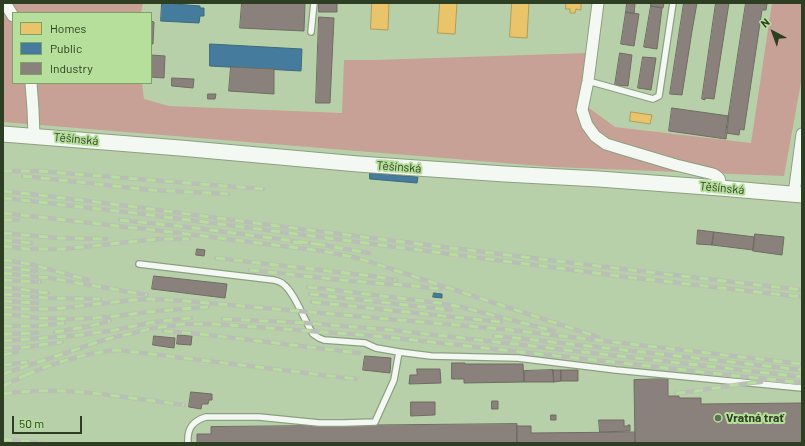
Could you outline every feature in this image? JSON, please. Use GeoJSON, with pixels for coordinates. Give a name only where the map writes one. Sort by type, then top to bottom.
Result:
{"type":"FeatureCollection","features":[{"type":"Feature","properties":{"kind":"main road","name":"Těšínská"},"geometry":{"type":"LineString","coordinates":[[3,134],[358,164],[599,179],[798,195]]}},
{"type":"Feature","properties":{"kind":"street"},"geometry":{"type":"LineString","coordinates":[[5,3],[12,14]]}},
{"type":"Feature","properties":{"kind":"street"},"geometry":{"type":"LineString","coordinates":[[598,3],[588,81],[582,110],[587,125],[595,136],[606,144],[718,176],[720,180],[720,188]]}},
{"type":"Feature","properties":{"kind":"street"},"geometry":{"type":"LineString","coordinates":[[31,84],[34,109],[34,136]]}},
{"type":"Feature","properties":{"kind":"street"},"geometry":{"type":"LineString","coordinates":[[798,195],[802,134]]}},
{"type":"Feature","properties":{"kind":"lane"},"geometry":{"type":"LineString","coordinates":[[311,32],[314,3]]}},
{"type":"Feature","properties":{"kind":"lane"},"geometry":{"type":"LineString","coordinates":[[588,81],[653,99],[659,96],[673,3]]}},
{"type":"Feature","properties":{"kind":"lane"},"geometry":{"type":"LineString","coordinates":[[139,264],[274,280],[279,282],[290,291],[309,327],[316,336],[324,340],[365,343],[376,348],[431,356],[518,358],[616,370],[802,388]]}},
{"type":"Feature","properties":{"kind":"lane"},"geometry":{"type":"LineString","coordinates":[[188,443],[190,427],[194,422],[206,417],[260,418],[319,423],[375,422],[394,380],[399,352]]}},
{"type":"Feature","properties":{"kind":"shaded area"},"geometry":{"type":"Polygon","coordinates":[[[3,3],[143,3],[141,12],[12,12],[12,84],[142,84],[144,99],[169,106],[342,113],[344,60],[588,53],[581,102],[615,127],[751,143],[772,3],[802,3],[802,77],[784,176],[553,167],[3,122],[3,3]]]}},
{"type":"Feature","properties":{"kind":"building: Homes"},"geometry":{"type":"Polygon","coordinates":[[[372,3],[389,3],[388,30],[371,29],[372,3]]]}},
{"type":"Feature","properties":{"kind":"building: Homes"},"geometry":{"type":"Polygon","coordinates":[[[440,3],[457,3],[455,34],[438,33],[440,3]]]}},
{"type":"Feature","properties":{"kind":"building: Homes"},"geometry":{"type":"Polygon","coordinates":[[[512,3],[529,3],[527,38],[510,37],[512,3]]]}},
{"type":"Feature","properties":{"kind":"building: Homes"},"geometry":{"type":"Polygon","coordinates":[[[566,3],[581,3],[581,10],[576,9],[575,13],[570,13],[570,9],[566,9],[566,3]]]}},
{"type":"Feature","properties":{"kind":"building: Homes"},"geometry":{"type":"Polygon","coordinates":[[[631,112],[652,115],[650,124],[630,121],[631,112]]]}},
{"type":"Feature","properties":{"kind":"building: Public"},"geometry":{"type":"Polygon","coordinates":[[[162,3],[200,6],[200,8],[204,8],[204,16],[200,16],[199,23],[161,21],[162,3]]]}},
{"type":"Feature","properties":{"kind":"building: Public"},"geometry":{"type":"Polygon","coordinates":[[[210,44],[302,49],[301,71],[210,66],[210,44]]]}},
{"type":"Feature","properties":{"kind":"building: Public"},"geometry":{"type":"Polygon","coordinates":[[[370,173],[418,177],[417,183],[370,179],[370,173]]]}},
{"type":"Feature","properties":{"kind":"building: Public"},"geometry":{"type":"Polygon","coordinates":[[[434,293],[442,294],[442,298],[433,297],[434,293]]]}},
{"type":"Feature","properties":{"kind":"building: Industry"},"geometry":{"type":"Polygon","coordinates":[[[242,3],[305,3],[304,31],[240,28],[242,3]]]}},
{"type":"Feature","properties":{"kind":"building: Industry"},"geometry":{"type":"Polygon","coordinates":[[[319,3],[337,3],[337,12],[319,12],[319,3]]]}},
{"type":"Feature","properties":{"kind":"building: Industry"},"geometry":{"type":"Polygon","coordinates":[[[627,3],[635,4],[634,14],[626,12],[627,3]]]}},
{"type":"Feature","properties":{"kind":"building: Industry"},"geometry":{"type":"Polygon","coordinates":[[[651,3],[664,3],[663,8],[651,6],[651,3]]]}},
{"type":"Feature","properties":{"kind":"building: Industry"},"geometry":{"type":"Polygon","coordinates":[[[684,3],[697,3],[682,95],[670,94],[684,3]]]}},
{"type":"Feature","properties":{"kind":"building: Industry"},"geometry":{"type":"Polygon","coordinates":[[[716,3],[729,3],[714,99],[705,98],[705,100],[702,99],[716,3]]]}},
{"type":"Feature","properties":{"kind":"building: Industry"},"geometry":{"type":"Polygon","coordinates":[[[746,3],[767,4],[766,10],[762,10],[744,130],[740,129],[739,135],[726,133],[746,3]]]}},
{"type":"Feature","properties":{"kind":"building: Industry"},"geometry":{"type":"Polygon","coordinates":[[[651,6],[662,8],[657,49],[644,47],[651,6]]]}},
{"type":"Feature","properties":{"kind":"building: Industry"},"geometry":{"type":"Polygon","coordinates":[[[626,12],[639,14],[634,46],[621,44],[626,12]]]}},
{"type":"Feature","properties":{"kind":"building: Industry"},"geometry":{"type":"Polygon","coordinates":[[[319,17],[334,18],[330,103],[316,103],[319,17]]]}},
{"type":"Feature","properties":{"kind":"building: Industry"},"geometry":{"type":"Polygon","coordinates":[[[152,21],[154,22],[152,44],[152,21]]]}},
{"type":"Feature","properties":{"kind":"building: Industry"},"geometry":{"type":"Polygon","coordinates":[[[620,53],[632,55],[628,86],[615,85],[620,53]]]}},
{"type":"Feature","properties":{"kind":"building: Industry"},"geometry":{"type":"Polygon","coordinates":[[[152,55],[165,56],[164,78],[152,77],[152,55]]]}},
{"type":"Feature","properties":{"kind":"building: Industry"},"geometry":{"type":"Polygon","coordinates":[[[643,57],[656,58],[651,90],[638,88],[643,57]]]}},
{"type":"Feature","properties":{"kind":"building: Industry"},"geometry":{"type":"Polygon","coordinates":[[[231,67],[274,69],[274,94],[229,91],[231,67]]]}},
{"type":"Feature","properties":{"kind":"building: Industry"},"geometry":{"type":"Polygon","coordinates":[[[172,78],[194,79],[193,88],[172,86],[172,78]]]}},
{"type":"Feature","properties":{"kind":"building: Industry"},"geometry":{"type":"Polygon","coordinates":[[[208,94],[216,94],[215,99],[208,99],[208,94]]]}},
{"type":"Feature","properties":{"kind":"building: Industry"},"geometry":{"type":"Polygon","coordinates":[[[672,108],[729,116],[726,139],[669,131],[672,108]]]}},
{"type":"Feature","properties":{"kind":"building: Industry"},"geometry":{"type":"Polygon","coordinates":[[[698,230],[714,232],[712,245],[697,244],[698,230]]]}},
{"type":"Feature","properties":{"kind":"building: Industry"},"geometry":{"type":"Polygon","coordinates":[[[714,232],[755,237],[753,250],[712,245],[714,232]]]}},
{"type":"Feature","properties":{"kind":"building: Industry"},"geometry":{"type":"Polygon","coordinates":[[[755,234],[784,237],[782,255],[753,251],[755,234]]]}},
{"type":"Feature","properties":{"kind":"building: Industry"},"geometry":{"type":"Polygon","coordinates":[[[197,249],[205,250],[204,256],[196,255],[197,249]]]}},
{"type":"Feature","properties":{"kind":"building: Industry"},"geometry":{"type":"Polygon","coordinates":[[[154,276],[227,284],[225,298],[152,289],[154,276]]]}},
{"type":"Feature","properties":{"kind":"building: Industry"},"geometry":{"type":"Polygon","coordinates":[[[178,335],[192,336],[191,345],[177,344],[178,335]]]}},
{"type":"Feature","properties":{"kind":"building: Industry"},"geometry":{"type":"Polygon","coordinates":[[[154,336],[175,338],[174,348],[153,345],[154,336]]]}},
{"type":"Feature","properties":{"kind":"building: Industry"},"geometry":{"type":"Polygon","coordinates":[[[365,356],[391,358],[390,373],[363,370],[365,356]]]}},
{"type":"Feature","properties":{"kind":"building: Industry"},"geometry":{"type":"Polygon","coordinates":[[[452,363],[523,364],[524,382],[464,383],[464,379],[452,379],[452,363]]]}},
{"type":"Feature","properties":{"kind":"building: Industry"},"geometry":{"type":"Polygon","coordinates":[[[417,369],[440,369],[441,383],[409,384],[410,375],[417,375],[417,369]]]}},
{"type":"Feature","properties":{"kind":"building: Industry"},"geometry":{"type":"Polygon","coordinates":[[[553,370],[554,382],[524,382],[524,371],[553,370]]]}},
{"type":"Feature","properties":{"kind":"building: Industry"},"geometry":{"type":"Polygon","coordinates":[[[553,370],[561,370],[561,381],[554,382],[553,370]]]}},
{"type":"Feature","properties":{"kind":"building: Industry"},"geometry":{"type":"Polygon","coordinates":[[[561,370],[578,370],[578,381],[561,381],[561,370]]]}},
{"type":"Feature","properties":{"kind":"building: Industry","name":"Vratná trať"},"geometry":{"type":"Polygon","coordinates":[[[668,379],[668,396],[679,396],[679,398],[701,398],[701,404],[802,403],[802,443],[635,443],[634,380],[668,379]]]}},
{"type":"Feature","properties":{"kind":"building: Industry"},"geometry":{"type":"Polygon","coordinates":[[[191,392],[212,394],[212,400],[209,400],[208,404],[202,404],[201,409],[189,407],[191,392]]]}},
{"type":"Feature","properties":{"kind":"building: Industry"},"geometry":{"type":"Polygon","coordinates":[[[492,401],[498,401],[498,409],[492,409],[492,401]]]}},
{"type":"Feature","properties":{"kind":"building: Industry"},"geometry":{"type":"Polygon","coordinates":[[[411,402],[435,402],[435,415],[411,416],[411,402]]]}},
{"type":"Feature","properties":{"kind":"building: Industry"},"geometry":{"type":"Polygon","coordinates":[[[551,415],[556,415],[556,420],[551,420],[551,415]]]}},
{"type":"Feature","properties":{"kind":"building: Industry"},"geometry":{"type":"Polygon","coordinates":[[[599,420],[624,420],[624,426],[630,425],[630,431],[600,432],[599,420]]]}},
{"type":"Feature","properties":{"kind":"building: Industry"},"geometry":{"type":"Polygon","coordinates":[[[517,424],[517,443],[197,443],[197,434],[211,434],[211,427],[517,424]]]}},
{"type":"Feature","properties":{"kind":"building: Industry"},"geometry":{"type":"Polygon","coordinates":[[[517,426],[531,426],[531,433],[635,432],[635,443],[517,443],[517,426]]]}},
{"type":"Feature","properties":{"kind":"railway"},"geometry":{"type":"LineString","coordinates":[[3,171],[38,171],[263,189]]}},
{"type":"Feature","properties":{"kind":"railway"},"geometry":{"type":"LineString","coordinates":[[23,176],[151,190],[228,194]]}},
{"type":"Feature","properties":{"kind":"railway"},"geometry":{"type":"LineString","coordinates":[[3,191],[450,248],[802,290]]}},
{"type":"Feature","properties":{"kind":"railway"},"geometry":{"type":"LineString","coordinates":[[3,198],[143,214],[626,277],[802,297]]}},
{"type":"Feature","properties":{"kind":"railway"},"geometry":{"type":"LineString","coordinates":[[3,213],[171,232],[322,251],[353,257],[598,337]]}},
{"type":"Feature","properties":{"kind":"railway"},"geometry":{"type":"LineString","coordinates":[[3,220],[18,220]]}},
{"type":"Feature","properties":{"kind":"railway"},"geometry":{"type":"LineString","coordinates":[[120,220],[317,244],[369,253]]}},
{"type":"Feature","properties":{"kind":"railway"},"geometry":{"type":"LineString","coordinates":[[3,233],[58,238],[106,239]]}},
{"type":"Feature","properties":{"kind":"railway"},"geometry":{"type":"LineString","coordinates":[[3,246],[27,249],[63,249],[158,239],[189,239]]}},
{"type":"Feature","properties":{"kind":"railway"},"geometry":{"type":"LineString","coordinates":[[3,240],[31,243]]}},
{"type":"Feature","properties":{"kind":"railway"},"geometry":{"type":"LineString","coordinates":[[293,242],[317,244]]}},
{"type":"Feature","properties":{"kind":"railway"},"geometry":{"type":"LineString","coordinates":[[216,258],[396,280]]}},
{"type":"Feature","properties":{"kind":"railway"},"geometry":{"type":"LineString","coordinates":[[3,260],[30,264],[88,280]]}},
{"type":"Feature","properties":{"kind":"railway"},"geometry":{"type":"LineString","coordinates":[[3,267],[36,271]]}},
{"type":"Feature","properties":{"kind":"railway"},"geometry":{"type":"LineString","coordinates":[[250,270],[441,289]]}},
{"type":"Feature","properties":{"kind":"railway"},"geometry":{"type":"LineString","coordinates":[[3,273],[49,278],[147,295]]}},
{"type":"Feature","properties":{"kind":"railway"},"geometry":{"type":"LineString","coordinates":[[3,280],[40,282]]}},
{"type":"Feature","properties":{"kind":"railway"},"geometry":{"type":"LineString","coordinates":[[3,287],[48,293]]}},
{"type":"Feature","properties":{"kind":"railway"},"geometry":{"type":"LineString","coordinates":[[308,287],[440,303],[554,331]]}},
{"type":"Feature","properties":{"kind":"railway"},"geometry":{"type":"LineString","coordinates":[[3,294],[47,298],[100,299]]}},
{"type":"Feature","properties":{"kind":"railway"},"geometry":{"type":"LineString","coordinates":[[310,294],[451,310]]}},
{"type":"Feature","properties":{"kind":"railway"},"geometry":{"type":"LineString","coordinates":[[3,307],[54,309],[133,300],[150,299],[185,301],[502,329],[802,364]]}},
{"type":"Feature","properties":{"kind":"railway"},"geometry":{"type":"LineString","coordinates":[[3,301],[37,303]]}},
{"type":"Feature","properties":{"kind":"railway"},"geometry":{"type":"LineString","coordinates":[[312,302],[501,322]]}},
{"type":"Feature","properties":{"kind":"railway"},"geometry":{"type":"LineString","coordinates":[[3,314],[39,318],[76,319],[208,307]]}},
{"type":"Feature","properties":{"kind":"railway"},"geometry":{"type":"LineString","coordinates":[[3,341],[81,335],[154,322],[191,318]]}},
{"type":"Feature","properties":{"kind":"railway"},"geometry":{"type":"LineString","coordinates":[[223,319],[307,323],[392,330],[802,377]]}},
{"type":"Feature","properties":{"kind":"railway"},"geometry":{"type":"LineString","coordinates":[[55,332],[110,321]]}},
{"type":"Feature","properties":{"kind":"railway"},"geometry":{"type":"LineString","coordinates":[[3,326],[36,326],[64,323]]}},
{"type":"Feature","properties":{"kind":"railway"},"geometry":{"type":"LineString","coordinates":[[3,374],[107,339],[155,328],[184,324],[215,324],[386,337],[802,383]]}},
{"type":"Feature","properties":{"kind":"railway"},"geometry":{"type":"LineString","coordinates":[[164,331],[359,353]]}},
{"type":"Feature","properties":{"kind":"railway"},"geometry":{"type":"LineString","coordinates":[[3,334],[37,333]]}},
{"type":"Feature","properties":{"kind":"railway"},"geometry":{"type":"LineString","coordinates":[[494,336],[802,370]]}},
{"type":"Feature","properties":{"kind":"railway"},"geometry":{"type":"LineString","coordinates":[[3,348],[27,347],[62,342]]}},
{"type":"Feature","properties":{"kind":"railway"},"geometry":{"type":"LineString","coordinates":[[26,375],[71,359],[94,353],[118,350],[356,379]]}},
{"type":"Feature","properties":{"kind":"railway"},"geometry":{"type":"LineString","coordinates":[[3,355],[17,352]]}},
{"type":"Feature","properties":{"kind":"railway"},"geometry":{"type":"LineString","coordinates":[[3,365],[27,362]]}},
{"type":"Feature","properties":{"kind":"railway"},"geometry":{"type":"LineString","coordinates":[[3,386],[30,373]]}},
{"type":"Feature","properties":{"kind":"railway"},"geometry":{"type":"LineString","coordinates":[[676,393],[761,382]]}},
{"type":"Feature","properties":{"kind":"railway"},"geometry":{"type":"LineString","coordinates":[[3,394],[32,391],[74,392],[103,394],[184,405]]}},
{"type":"Feature","properties":{"kind":"railway"},"geometry":{"type":"LineString","coordinates":[[3,439],[41,443]]}},
{"type":"Feature","properties":{"kind":"place","name":"Vratná trať"},"geometry":{"type":"Point","coordinates":[718,418]}}]}
